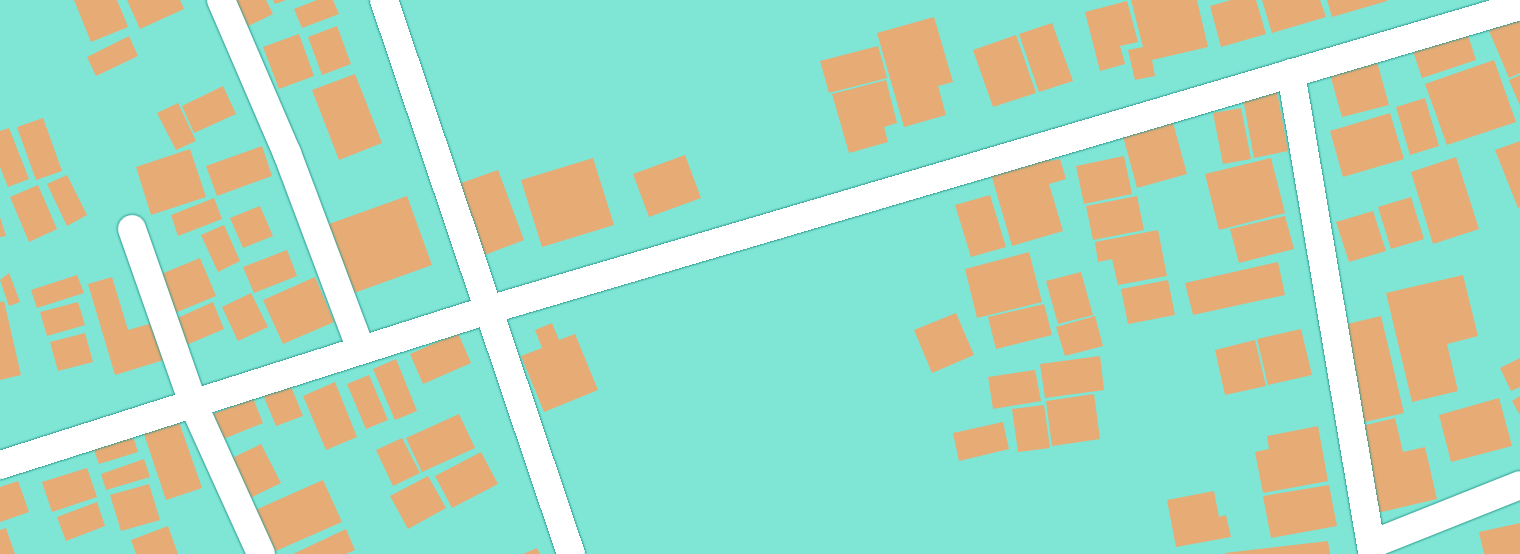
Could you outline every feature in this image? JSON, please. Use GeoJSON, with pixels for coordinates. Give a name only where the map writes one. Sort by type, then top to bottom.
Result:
{"type":"FeatureCollection","features":[{"type":"Feature","properties":{"kind":"street"},"geometry":{"type":"LineString","coordinates":[[221,0],[287,152],[361,350]]}},
{"type":"Feature","properties":{"kind":"street"},"geometry":{"type":"LineString","coordinates":[[384,0],[485,311],[571,554]]}},
{"type":"Feature","properties":{"kind":"street"},"geometry":{"type":"LineString","coordinates":[[0,466],[194,406],[485,311],[1520,6]]}},
{"type":"Feature","properties":{"kind":"street"},"geometry":{"type":"LineString","coordinates":[[1291,73],[1328,309],[1372,549],[1520,485]]}},
{"type":"Feature","properties":{"kind":"street"},"geometry":{"type":"LineString","coordinates":[[132,229],[194,406],[261,554]]}},
{"type":"Feature","properties":{"kind":"building"},"geometry":{"type":"Polygon","coordinates":[[[74,0],[117,0],[128,27],[91,42],[74,0]]]}},
{"type":"Feature","properties":{"kind":"building"},"geometry":{"type":"Polygon","coordinates":[[[127,0],[180,0],[184,9],[140,29],[127,0]]]}},
{"type":"Feature","properties":{"kind":"building"},"geometry":{"type":"Polygon","coordinates":[[[227,0],[266,0],[273,14],[238,31],[227,0]]]}},
{"type":"Feature","properties":{"kind":"building"},"geometry":{"type":"Polygon","coordinates":[[[273,0],[286,0],[275,4],[273,0]]]}},
{"type":"Feature","properties":{"kind":"building"},"geometry":{"type":"Polygon","coordinates":[[[317,0],[333,0],[339,14],[302,28],[294,9],[317,0]]]}},
{"type":"Feature","properties":{"kind":"building"},"geometry":{"type":"Polygon","coordinates":[[[1131,0],[1197,0],[1208,47],[1152,60],[1155,76],[1135,80],[1128,50],[1143,47],[1131,0]]]}},
{"type":"Feature","properties":{"kind":"building"},"geometry":{"type":"Polygon","coordinates":[[[1231,0],[1256,0],[1266,34],[1221,47],[1210,6],[1231,0]]]}},
{"type":"Feature","properties":{"kind":"building"},"geometry":{"type":"Polygon","coordinates":[[[1262,0],[1320,0],[1326,17],[1272,33],[1262,0]]]}},
{"type":"Feature","properties":{"kind":"building"},"geometry":{"type":"Polygon","coordinates":[[[1327,0],[1387,0],[1387,1],[1332,17],[1327,0]]]}},
{"type":"Feature","properties":{"kind":"building"},"geometry":{"type":"Polygon","coordinates":[[[1127,1],[1138,42],[1120,46],[1125,64],[1100,71],[1085,12],[1127,1]]]}},
{"type":"Feature","properties":{"kind":"building"},"geometry":{"type":"Polygon","coordinates":[[[1520,11],[1520,73],[1509,78],[1487,26],[1520,11]]]}},
{"type":"Feature","properties":{"kind":"building"},"geometry":{"type":"Polygon","coordinates":[[[934,17],[953,82],[938,86],[946,115],[904,127],[877,33],[934,17]]]}},
{"type":"Feature","properties":{"kind":"building"},"geometry":{"type":"Polygon","coordinates":[[[1052,23],[1073,81],[1039,92],[1019,34],[1052,23]]]}},
{"type":"Feature","properties":{"kind":"building"},"geometry":{"type":"Polygon","coordinates":[[[337,26],[351,64],[322,75],[308,37],[337,26]]]}},
{"type":"Feature","properties":{"kind":"building"},"geometry":{"type":"Polygon","coordinates":[[[1466,29],[1476,60],[1422,78],[1412,48],[1466,29]]]}},
{"type":"Feature","properties":{"kind":"building"},"geometry":{"type":"Polygon","coordinates":[[[299,34],[314,76],[279,89],[263,47],[299,34]]]}},
{"type":"Feature","properties":{"kind":"building"},"geometry":{"type":"Polygon","coordinates":[[[1016,35],[1036,93],[993,107],[973,50],[1016,35]]]}},
{"type":"Feature","properties":{"kind":"building"},"geometry":{"type":"Polygon","coordinates":[[[129,36],[138,56],[96,76],[87,57],[129,36]]]}},
{"type":"Feature","properties":{"kind":"building"},"geometry":{"type":"Polygon","coordinates":[[[878,46],[887,78],[829,93],[820,61],[878,46]]]}},
{"type":"Feature","properties":{"kind":"building"},"geometry":{"type":"Polygon","coordinates":[[[1374,51],[1389,105],[1342,117],[1327,64],[1374,51]]]}},
{"type":"Feature","properties":{"kind":"building"},"geometry":{"type":"Polygon","coordinates":[[[1494,60],[1516,122],[1447,145],[1425,84],[1494,60]]]}},
{"type":"Feature","properties":{"kind":"building"},"geometry":{"type":"Polygon","coordinates":[[[355,74],[382,143],[339,160],[312,90],[355,74]]]}},
{"type":"Feature","properties":{"kind":"building"},"geometry":{"type":"Polygon","coordinates":[[[1520,75],[1520,106],[1509,80],[1520,75]]]}},
{"type":"Feature","properties":{"kind":"building"},"geometry":{"type":"Polygon","coordinates":[[[886,80],[897,123],[884,127],[888,142],[849,153],[832,94],[886,80]]]}},
{"type":"Feature","properties":{"kind":"building"},"geometry":{"type":"Polygon","coordinates":[[[223,86],[236,114],[194,133],[182,106],[223,86]]]}},
{"type":"Feature","properties":{"kind":"building"},"geometry":{"type":"Polygon","coordinates":[[[1276,87],[1288,151],[1254,158],[1242,93],[1276,87]]]}},
{"type":"Feature","properties":{"kind":"building"},"geometry":{"type":"Polygon","coordinates":[[[1425,98],[1439,146],[1410,155],[1396,107],[1425,98]]]}},
{"type":"Feature","properties":{"kind":"building"},"geometry":{"type":"Polygon","coordinates":[[[178,103],[196,141],[176,150],[157,113],[178,103]]]}},
{"type":"Feature","properties":{"kind":"building"},"geometry":{"type":"Polygon","coordinates":[[[1241,108],[1251,159],[1223,164],[1213,113],[1241,108]]]}},
{"type":"Feature","properties":{"kind":"building"},"geometry":{"type":"Polygon","coordinates":[[[1170,112],[1187,174],[1137,188],[1120,125],[1170,112]]]}},
{"type":"Feature","properties":{"kind":"building"},"geometry":{"type":"Polygon","coordinates":[[[1390,113],[1404,159],[1343,177],[1330,131],[1390,113]]]}},
{"type":"Feature","properties":{"kind":"building"},"geometry":{"type":"Polygon","coordinates":[[[43,118],[62,171],[36,180],[17,127],[43,118]]]}},
{"type":"Feature","properties":{"kind":"building"},"geometry":{"type":"Polygon","coordinates":[[[9,128],[29,179],[8,187],[0,167],[0,131],[9,128]]]}},
{"type":"Feature","properties":{"kind":"building"},"geometry":{"type":"Polygon","coordinates":[[[1520,141],[1520,207],[1518,208],[1495,150],[1520,141]]]}},
{"type":"Feature","properties":{"kind":"building"},"geometry":{"type":"Polygon","coordinates":[[[262,146],[272,176],[217,196],[206,166],[262,146]]]}},
{"type":"Feature","properties":{"kind":"building"},"geometry":{"type":"Polygon","coordinates":[[[190,149],[206,197],[151,215],[136,167],[190,149]]]}},
{"type":"Feature","properties":{"kind":"building"},"geometry":{"type":"Polygon","coordinates":[[[1047,150],[1050,161],[1060,159],[1066,179],[1049,184],[1063,231],[1012,246],[989,167],[1047,150]]]}},
{"type":"Feature","properties":{"kind":"building"},"geometry":{"type":"Polygon","coordinates":[[[685,155],[701,198],[649,217],[633,174],[685,155]]]}},
{"type":"Feature","properties":{"kind":"building"},"geometry":{"type":"Polygon","coordinates":[[[1124,156],[1132,194],[1084,204],[1076,166],[1124,156]]]}},
{"type":"Feature","properties":{"kind":"building"},"geometry":{"type":"Polygon","coordinates":[[[1456,157],[1479,229],[1433,244],[1411,172],[1456,157]]]}},
{"type":"Feature","properties":{"kind":"building"},"geometry":{"type":"Polygon","coordinates":[[[593,158],[614,225],[542,247],[521,180],[593,158]]]}},
{"type":"Feature","properties":{"kind":"building"},"geometry":{"type":"Polygon","coordinates":[[[1271,158],[1285,213],[1219,230],[1205,174],[1271,158]]]}},
{"type":"Feature","properties":{"kind":"building"},"geometry":{"type":"Polygon","coordinates":[[[498,170],[524,240],[477,258],[450,187],[498,170]]]}},
{"type":"Feature","properties":{"kind":"building"},"geometry":{"type":"Polygon","coordinates":[[[67,175],[87,215],[67,226],[47,184],[67,175]]]}},
{"type":"Feature","properties":{"kind":"building"},"geometry":{"type":"Polygon","coordinates":[[[38,185],[57,229],[29,242],[10,197],[38,185]]]}},
{"type":"Feature","properties":{"kind":"building"},"geometry":{"type":"Polygon","coordinates":[[[990,195],[1006,247],[971,257],[955,205],[990,195]]]}},
{"type":"Feature","properties":{"kind":"building"},"geometry":{"type":"Polygon","coordinates":[[[407,196],[432,265],[354,293],[329,224],[407,196]]]}},
{"type":"Feature","properties":{"kind":"building"},"geometry":{"type":"Polygon","coordinates":[[[1137,196],[1144,230],[1093,240],[1086,206],[1137,196]]]}},
{"type":"Feature","properties":{"kind":"building"},"geometry":{"type":"Polygon","coordinates":[[[1411,197],[1424,239],[1391,249],[1378,207],[1411,197]]]}},
{"type":"Feature","properties":{"kind":"building"},"geometry":{"type":"Polygon","coordinates":[[[214,198],[222,219],[178,236],[171,215],[214,198]]]}},
{"type":"Feature","properties":{"kind":"building"},"geometry":{"type":"Polygon","coordinates":[[[260,206],[273,236],[243,248],[230,218],[260,206]]]}},
{"type":"Feature","properties":{"kind":"building"},"geometry":{"type":"Polygon","coordinates":[[[1373,211],[1386,251],[1349,262],[1336,222],[1373,211]]]}},
{"type":"Feature","properties":{"kind":"building"},"geometry":{"type":"Polygon","coordinates":[[[1285,216],[1294,249],[1239,263],[1230,229],[1285,216]]]}},
{"type":"Feature","properties":{"kind":"building"},"geometry":{"type":"Polygon","coordinates":[[[0,217],[6,236],[0,237],[0,217]]]}},
{"type":"Feature","properties":{"kind":"building"},"geometry":{"type":"Polygon","coordinates":[[[224,225],[240,261],[218,272],[201,235],[224,225]]]}},
{"type":"Feature","properties":{"kind":"building"},"geometry":{"type":"Polygon","coordinates":[[[1158,230],[1167,276],[1118,285],[1112,259],[1098,262],[1095,242],[1158,230]]]}},
{"type":"Feature","properties":{"kind":"building"},"geometry":{"type":"Polygon","coordinates":[[[287,250],[297,276],[254,293],[243,267],[287,250]]]}},
{"type":"Feature","properties":{"kind":"building"},"geometry":{"type":"Polygon","coordinates":[[[1029,252],[1042,302],[977,318],[965,269],[1029,252]]]}},
{"type":"Feature","properties":{"kind":"building"},"geometry":{"type":"Polygon","coordinates":[[[200,258],[216,296],[170,315],[154,277],[200,258]]]}},
{"type":"Feature","properties":{"kind":"building"},"geometry":{"type":"Polygon","coordinates":[[[1278,262],[1285,295],[1193,315],[1185,283],[1278,262]]]}},
{"type":"Feature","properties":{"kind":"building"},"geometry":{"type":"Polygon","coordinates":[[[1081,272],[1093,315],[1058,324],[1046,281],[1081,272]]]}},
{"type":"Feature","properties":{"kind":"building"},"geometry":{"type":"Polygon","coordinates":[[[9,273],[20,302],[9,306],[0,280],[9,273]]]}},
{"type":"Feature","properties":{"kind":"building"},"geometry":{"type":"Polygon","coordinates":[[[77,275],[84,293],[37,308],[31,290],[77,275]]]}},
{"type":"Feature","properties":{"kind":"building"},"geometry":{"type":"Polygon","coordinates":[[[1463,275],[1478,336],[1447,344],[1458,391],[1412,402],[1386,293],[1463,275]]]}},
{"type":"Feature","properties":{"kind":"building"},"geometry":{"type":"Polygon","coordinates":[[[112,277],[128,330],[156,322],[167,359],[115,375],[88,284],[112,277]]]}},
{"type":"Feature","properties":{"kind":"building"},"geometry":{"type":"Polygon","coordinates":[[[315,277],[334,322],[283,344],[263,300],[315,277]]]}},
{"type":"Feature","properties":{"kind":"building"},"geometry":{"type":"Polygon","coordinates":[[[1168,280],[1175,315],[1128,324],[1121,289],[1168,280]]]}},
{"type":"Feature","properties":{"kind":"building"},"geometry":{"type":"Polygon","coordinates":[[[251,293],[268,327],[238,341],[222,307],[251,293]]]}},
{"type":"Feature","properties":{"kind":"building"},"geometry":{"type":"Polygon","coordinates":[[[4,301],[21,375],[0,380],[0,302],[4,301]]]}},
{"type":"Feature","properties":{"kind":"building"},"geometry":{"type":"Polygon","coordinates":[[[78,302],[85,325],[47,336],[40,312],[78,302]]]}},
{"type":"Feature","properties":{"kind":"building"},"geometry":{"type":"Polygon","coordinates":[[[213,302],[224,329],[184,346],[173,320],[213,302]]]}},
{"type":"Feature","properties":{"kind":"building"},"geometry":{"type":"Polygon","coordinates":[[[1044,304],[1052,335],[996,349],[988,317],[1044,304]]]}},
{"type":"Feature","properties":{"kind":"building"},"geometry":{"type":"Polygon","coordinates":[[[956,313],[974,355],[932,373],[914,330],[956,313]]]}},
{"type":"Feature","properties":{"kind":"building"},"geometry":{"type":"Polygon","coordinates":[[[1095,316],[1103,346],[1065,356],[1056,327],[1095,316]]]}},
{"type":"Feature","properties":{"kind":"building"},"geometry":{"type":"Polygon","coordinates":[[[1381,316],[1404,413],[1352,425],[1343,325],[1381,316]]]}},
{"type":"Feature","properties":{"kind":"building"},"geometry":{"type":"Polygon","coordinates":[[[552,323],[559,340],[575,334],[598,390],[544,412],[521,356],[542,348],[535,330],[552,323]]]}},
{"type":"Feature","properties":{"kind":"building"},"geometry":{"type":"Polygon","coordinates":[[[1301,329],[1312,375],[1268,385],[1257,339],[1301,329]]]}},
{"type":"Feature","properties":{"kind":"building"},"geometry":{"type":"Polygon","coordinates":[[[85,333],[93,362],[58,371],[50,342],[85,333]]]}},
{"type":"Feature","properties":{"kind":"building"},"geometry":{"type":"Polygon","coordinates":[[[458,333],[471,363],[423,384],[410,354],[458,333]]]}},
{"type":"Feature","properties":{"kind":"building"},"geometry":{"type":"Polygon","coordinates":[[[1255,340],[1266,386],[1225,395],[1215,350],[1255,340]]]}},
{"type":"Feature","properties":{"kind":"building"},"geometry":{"type":"Polygon","coordinates":[[[1100,356],[1104,390],[1045,398],[1040,364],[1100,356]]]}},
{"type":"Feature","properties":{"kind":"building"},"geometry":{"type":"Polygon","coordinates":[[[1520,358],[1520,387],[1511,391],[1500,368],[1520,358]]]}},
{"type":"Feature","properties":{"kind":"building"},"geometry":{"type":"Polygon","coordinates":[[[396,359],[417,411],[395,420],[373,369],[396,359]]]}},
{"type":"Feature","properties":{"kind":"building"},"geometry":{"type":"Polygon","coordinates":[[[1035,370],[1041,401],[993,409],[988,377],[1035,370]]]}},
{"type":"Feature","properties":{"kind":"building"},"geometry":{"type":"Polygon","coordinates":[[[369,375],[388,420],[366,429],[347,384],[369,375]]]}},
{"type":"Feature","properties":{"kind":"building"},"geometry":{"type":"Polygon","coordinates":[[[288,379],[303,416],[276,426],[261,390],[288,379]]]}},
{"type":"Feature","properties":{"kind":"building"},"geometry":{"type":"Polygon","coordinates":[[[335,382],[357,437],[326,450],[303,396],[335,382]]]}},
{"type":"Feature","properties":{"kind":"building"},"geometry":{"type":"Polygon","coordinates":[[[1094,394],[1100,439],[1052,446],[1046,401],[1094,394]]]}},
{"type":"Feature","properties":{"kind":"building"},"geometry":{"type":"Polygon","coordinates":[[[1520,396],[1520,415],[1512,401],[1520,396]]]}},
{"type":"Feature","properties":{"kind":"building"},"geometry":{"type":"Polygon","coordinates":[[[253,398],[263,423],[216,442],[206,417],[253,398]]]}},
{"type":"Feature","properties":{"kind":"building"},"geometry":{"type":"Polygon","coordinates":[[[1499,398],[1512,446],[1451,462],[1439,415],[1499,398]]]}},
{"type":"Feature","properties":{"kind":"building"},"geometry":{"type":"Polygon","coordinates":[[[1044,405],[1050,448],[1018,452],[1012,409],[1044,405]]]}},
{"type":"Feature","properties":{"kind":"building"},"geometry":{"type":"Polygon","coordinates":[[[459,414],[475,448],[422,472],[406,438],[459,414]]]}},
{"type":"Feature","properties":{"kind":"building"},"geometry":{"type":"Polygon","coordinates":[[[1395,418],[1403,452],[1425,447],[1437,499],[1373,514],[1353,428],[1395,418]]]}},
{"type":"Feature","properties":{"kind":"building"},"geometry":{"type":"Polygon","coordinates":[[[178,419],[202,488],[166,500],[143,431],[178,419]]]}},
{"type":"Feature","properties":{"kind":"building"},"geometry":{"type":"Polygon","coordinates":[[[1003,422],[1009,449],[959,461],[953,433],[1003,422]]]}},
{"type":"Feature","properties":{"kind":"building"},"geometry":{"type":"Polygon","coordinates":[[[1318,426],[1328,481],[1263,493],[1255,452],[1269,449],[1267,436],[1318,426]]]}},
{"type":"Feature","properties":{"kind":"building"},"geometry":{"type":"Polygon","coordinates":[[[132,433],[138,452],[99,464],[92,445],[132,433]]]}},
{"type":"Feature","properties":{"kind":"building"},"geometry":{"type":"Polygon","coordinates":[[[402,438],[420,473],[393,486],[376,450],[402,438]]]}},
{"type":"Feature","properties":{"kind":"building"},"geometry":{"type":"Polygon","coordinates":[[[261,444],[281,483],[246,500],[228,460],[261,444]]]}},
{"type":"Feature","properties":{"kind":"building"},"geometry":{"type":"Polygon","coordinates":[[[481,452],[498,484],[452,508],[435,476],[481,452]]]}},
{"type":"Feature","properties":{"kind":"building"},"geometry":{"type":"Polygon","coordinates":[[[144,459],[150,477],[106,490],[101,474],[144,459]]]}},
{"type":"Feature","properties":{"kind":"building"},"geometry":{"type":"Polygon","coordinates":[[[87,468],[97,497],[52,512],[42,482],[87,468]]]}},
{"type":"Feature","properties":{"kind":"building"},"geometry":{"type":"Polygon","coordinates":[[[428,476],[446,508],[408,529],[390,496],[428,476]]]}},
{"type":"Feature","properties":{"kind":"building"},"geometry":{"type":"Polygon","coordinates":[[[323,480],[342,522],[271,553],[253,511],[323,480]]]}},
{"type":"Feature","properties":{"kind":"building"},"geometry":{"type":"Polygon","coordinates":[[[18,481],[29,512],[0,522],[0,487],[18,481]]]}},
{"type":"Feature","properties":{"kind":"building"},"geometry":{"type":"Polygon","coordinates":[[[149,484],[160,520],[121,531],[110,495],[149,484]]]}},
{"type":"Feature","properties":{"kind":"building"},"geometry":{"type":"Polygon","coordinates":[[[1329,485],[1337,526],[1271,538],[1263,496],[1329,485]]]}},
{"type":"Feature","properties":{"kind":"building"},"geometry":{"type":"Polygon","coordinates":[[[1214,491],[1219,517],[1226,515],[1231,537],[1176,547],[1167,500],[1214,491]]]}},
{"type":"Feature","properties":{"kind":"building"},"geometry":{"type":"Polygon","coordinates":[[[97,502],[105,526],[66,541],[57,517],[97,502]]]}},
{"type":"Feature","properties":{"kind":"building"},"geometry":{"type":"Polygon","coordinates":[[[1520,523],[1520,554],[1484,554],[1479,532],[1520,523]]]}},
{"type":"Feature","properties":{"kind":"building"},"geometry":{"type":"Polygon","coordinates":[[[168,526],[178,554],[136,554],[131,540],[168,526]]]}},
{"type":"Feature","properties":{"kind":"building"},"geometry":{"type":"Polygon","coordinates":[[[6,528],[15,554],[0,554],[0,530],[6,528]]]}},
{"type":"Feature","properties":{"kind":"building"},"geometry":{"type":"Polygon","coordinates":[[[346,529],[355,550],[346,554],[293,554],[346,529]]]}},
{"type":"Feature","properties":{"kind":"building"},"geometry":{"type":"Polygon","coordinates":[[[1328,541],[1330,554],[1225,554],[1225,553],[1328,541]]]}},
{"type":"Feature","properties":{"kind":"building"},"geometry":{"type":"Polygon","coordinates":[[[537,548],[540,554],[523,554],[537,548]]]}}]}
